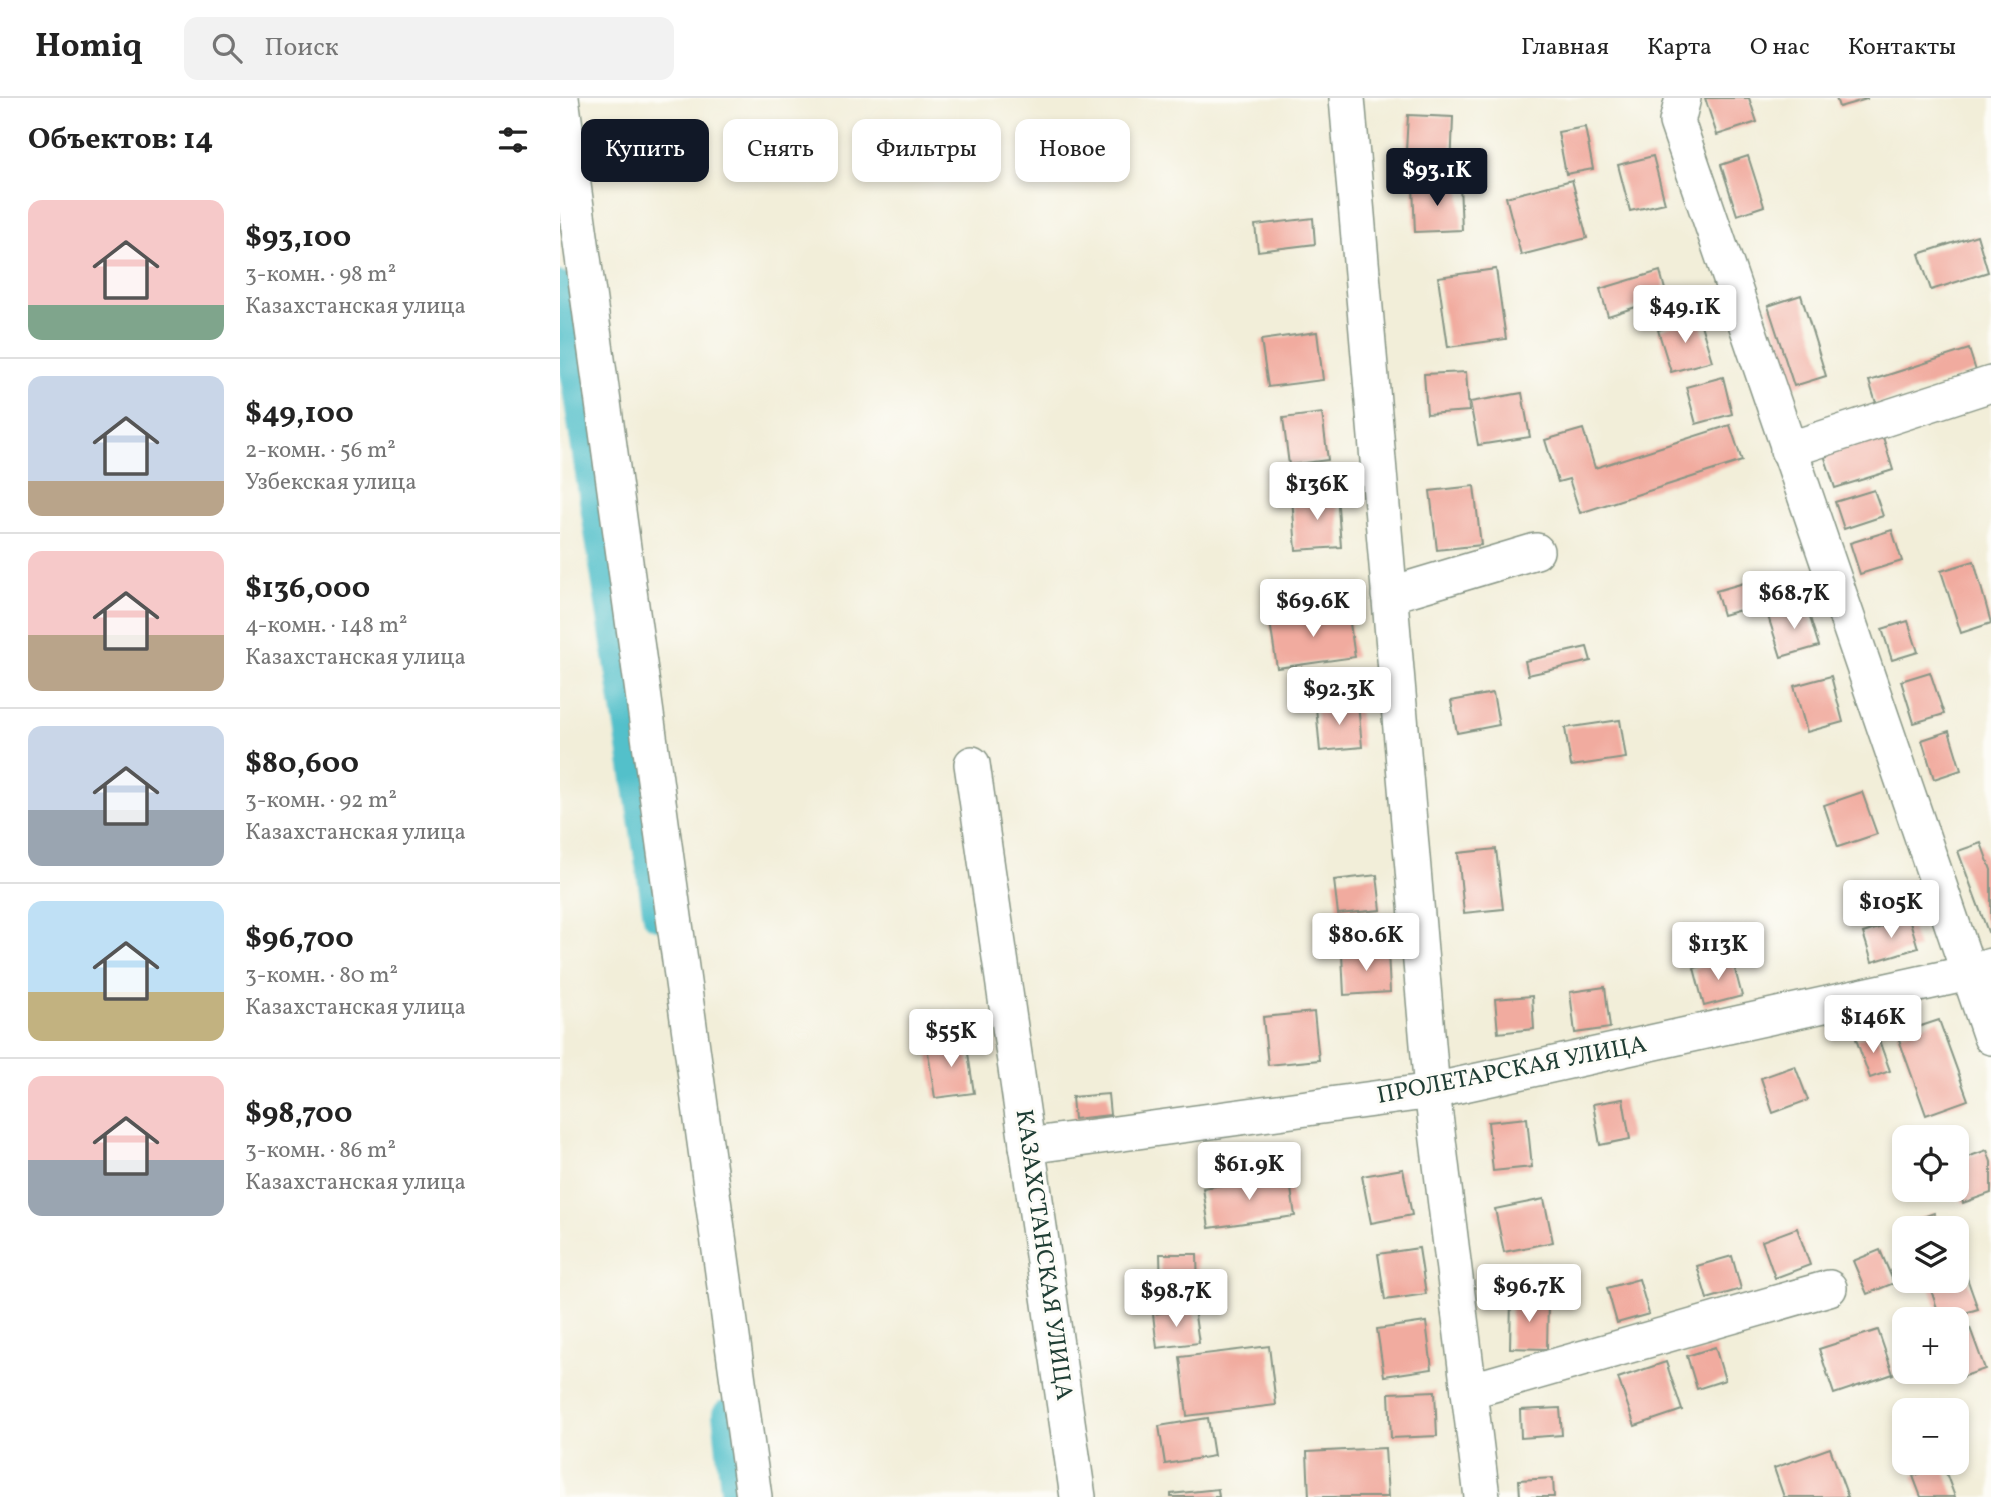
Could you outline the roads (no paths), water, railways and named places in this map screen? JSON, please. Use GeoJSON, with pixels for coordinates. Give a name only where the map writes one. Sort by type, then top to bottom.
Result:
{"type":"FeatureCollection","features":[{"type":"Feature","properties":{"kind":"street"},"geometry":{"type":"LineString","coordinates":[[561,98],[754,1497]]}},
{"type":"Feature","properties":{"kind":"street"},"geometry":{"type":"LineString","coordinates":[[1347,98],[1432,1091],[1482,1497]]}},
{"type":"Feature","properties":{"kind":"street"},"geometry":{"type":"LineString","coordinates":[[1683,98],[1677,122],[1788,450],[1980,970],[1991,1037]]}},
{"type":"Feature","properties":{"kind":"street"},"geometry":{"type":"LineString","coordinates":[[1788,450],[1991,384]]}},
{"type":"Feature","properties":{"kind":"street"},"geometry":{"type":"LineString","coordinates":[[1389,595],[1536,551]]}},
{"type":"Feature","properties":{"kind":"street","name":"КАЗАХСТАНСКАЯ УЛИЦА"},"geometry":{"type":"LineString","coordinates":[[972,764],[1078,1497]]}},
{"type":"Feature","properties":{"kind":"street","name":"ПРОЛЕТАРСКАЯ УЛИЦА"},"geometry":{"type":"LineString","coordinates":[[1027,1146],[1432,1091],[1980,970]]}},
{"type":"Feature","properties":{"kind":"street"},"geometry":{"type":"LineString","coordinates":[[1469,1391],[1829,1289]]}},
{"type":"Feature","properties":{"kind":"waterway"},"geometry":{"type":"LineString","coordinates":[[560,285],[657,916]]}},
{"type":"Feature","properties":{"kind":"waterway"},"geometry":{"type":"LineString","coordinates":[[726,1414],[735,1497]]}}]}
